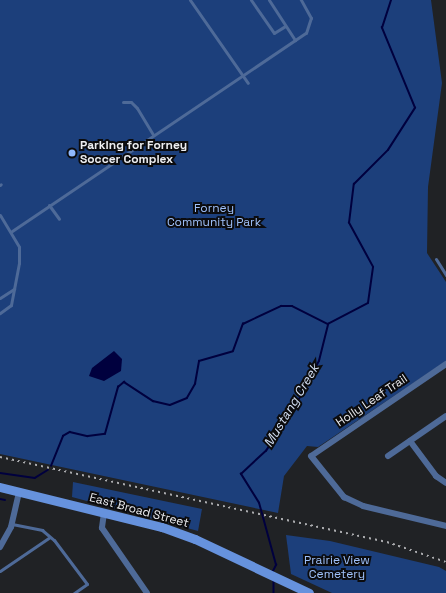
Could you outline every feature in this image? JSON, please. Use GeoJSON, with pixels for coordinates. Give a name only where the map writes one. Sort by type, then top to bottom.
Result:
{"type":"FeatureCollection","features":[{"type":"Feature","properties":{"kind":"main road","name":"East Broad Street"},"geometry":{"type":"LineString","coordinates":[[0,487],[104,513],[195,539],[309,593]]}},
{"type":"Feature","properties":{"kind":"street","name":"Holly Leaf Trail"},"geometry":{"type":"LineString","coordinates":[[446,364],[311,456],[344,497],[363,506],[446,526]]}},
{"type":"Feature","properties":{"kind":"street"},"geometry":{"type":"LineString","coordinates":[[388,456],[446,416]]}},
{"type":"Feature","properties":{"kind":"street"},"geometry":{"type":"LineString","coordinates":[[410,441],[436,476],[446,483]]}},
{"type":"Feature","properties":{"kind":"street"},"geometry":{"type":"LineString","coordinates":[[1,544],[11,524],[19,492]]}},
{"type":"Feature","properties":{"kind":"street"},"geometry":{"type":"LineString","coordinates":[[104,513],[102,528],[147,593]]}},
{"type":"Feature","properties":{"kind":"lane"},"geometry":{"type":"LineString","coordinates":[[190,0],[248,83]]}},
{"type":"Feature","properties":{"kind":"lane"},"geometry":{"type":"LineString","coordinates":[[252,0],[274,33],[285,26]]}},
{"type":"Feature","properties":{"kind":"lane"},"geometry":{"type":"LineString","coordinates":[[269,0],[294,40]]}},
{"type":"Feature","properties":{"kind":"lane"},"geometry":{"type":"LineString","coordinates":[[12,231],[242,74],[294,40],[306,34],[310,24],[301,0]]}},
{"type":"Feature","properties":{"kind":"lane"},"geometry":{"type":"LineString","coordinates":[[123,102],[131,102],[137,108],[153,135]]}},
{"type":"Feature","properties":{"kind":"lane"},"geometry":{"type":"LineString","coordinates":[[49,205],[59,219]]}},
{"type":"Feature","properties":{"kind":"lane"},"geometry":{"type":"LineString","coordinates":[[0,215],[12,231],[19,248],[11,305],[0,313]]}},
{"type":"Feature","properties":{"kind":"lane"},"geometry":{"type":"LineString","coordinates":[[436,259],[446,275]]}},
{"type":"Feature","properties":{"kind":"lane"},"geometry":{"type":"LineString","coordinates":[[0,298],[14,289]]}},
{"type":"Feature","properties":{"kind":"lane"},"geometry":{"type":"LineString","coordinates":[[11,524],[42,530],[50,537],[87,584],[74,593]]}},
{"type":"Feature","properties":{"kind":"lane"},"geometry":{"type":"LineString","coordinates":[[0,571],[50,537]]}},
{"type":"Feature","properties":{"kind":"green space","name":"Forney Community Park"},"geometry":{"type":"Polygon","coordinates":[[[0,0],[431,0],[442,83],[428,187],[427,253],[446,282],[446,361],[318,447],[307,446],[284,476],[278,513],[0,454],[0,0]]]}},
{"type":"Feature","properties":{"kind":"green space"},"geometry":{"type":"Polygon","coordinates":[[[73,482],[202,509],[198,531],[72,497],[73,482]]]}},
{"type":"Feature","properties":{"kind":"green space","name":"Prairie View Cemetery"},"geometry":{"type":"Polygon","coordinates":[[[286,535],[330,541],[439,567],[446,571],[446,593],[332,593],[291,574],[286,535]]]}},
{"type":"Feature","properties":{"kind":"shaded area"},"geometry":{"type":"Polygon","coordinates":[[[114,351],[122,359],[121,371],[104,381],[89,376],[92,368],[114,351]]]}},
{"type":"Feature","properties":{"kind":"waterway","name":"Mustang Creek"},"geometry":{"type":"LineString","coordinates":[[273,571],[276,565],[259,503],[241,474],[266,451],[298,401],[319,361],[328,324],[368,303],[373,267],[349,223],[354,184],[388,150],[415,108],[382,28],[391,0]]}},
{"type":"Feature","properties":{"kind":"waterway"},"geometry":{"type":"LineString","coordinates":[[51,466],[63,436],[70,432],[88,436],[105,434],[118,387],[124,382],[153,401],[170,405],[187,398],[195,384],[199,361],[233,351],[243,324],[281,306],[292,306],[328,324]]}},
{"type":"Feature","properties":{"kind":"waterway"},"geometry":{"type":"LineString","coordinates":[[0,473],[35,478],[48,470]]}},
{"type":"Feature","properties":{"kind":"waterway"},"geometry":{"type":"LineString","coordinates":[[0,499],[5,500]]}},
{"type":"Feature","properties":{"kind":"waterway","name":"Mustang Creek"},"geometry":{"type":"LineString","coordinates":[[274,581],[274,593]]}},
{"type":"Feature","properties":{"kind":"railway"},"geometry":{"type":"LineString","coordinates":[[0,457],[387,542],[446,562]]}},
{"type":"Feature","properties":{"kind":"place","name":"Parking for Forney Soccer Complex"},"geometry":{"type":"Point","coordinates":[72,153]}}]}
